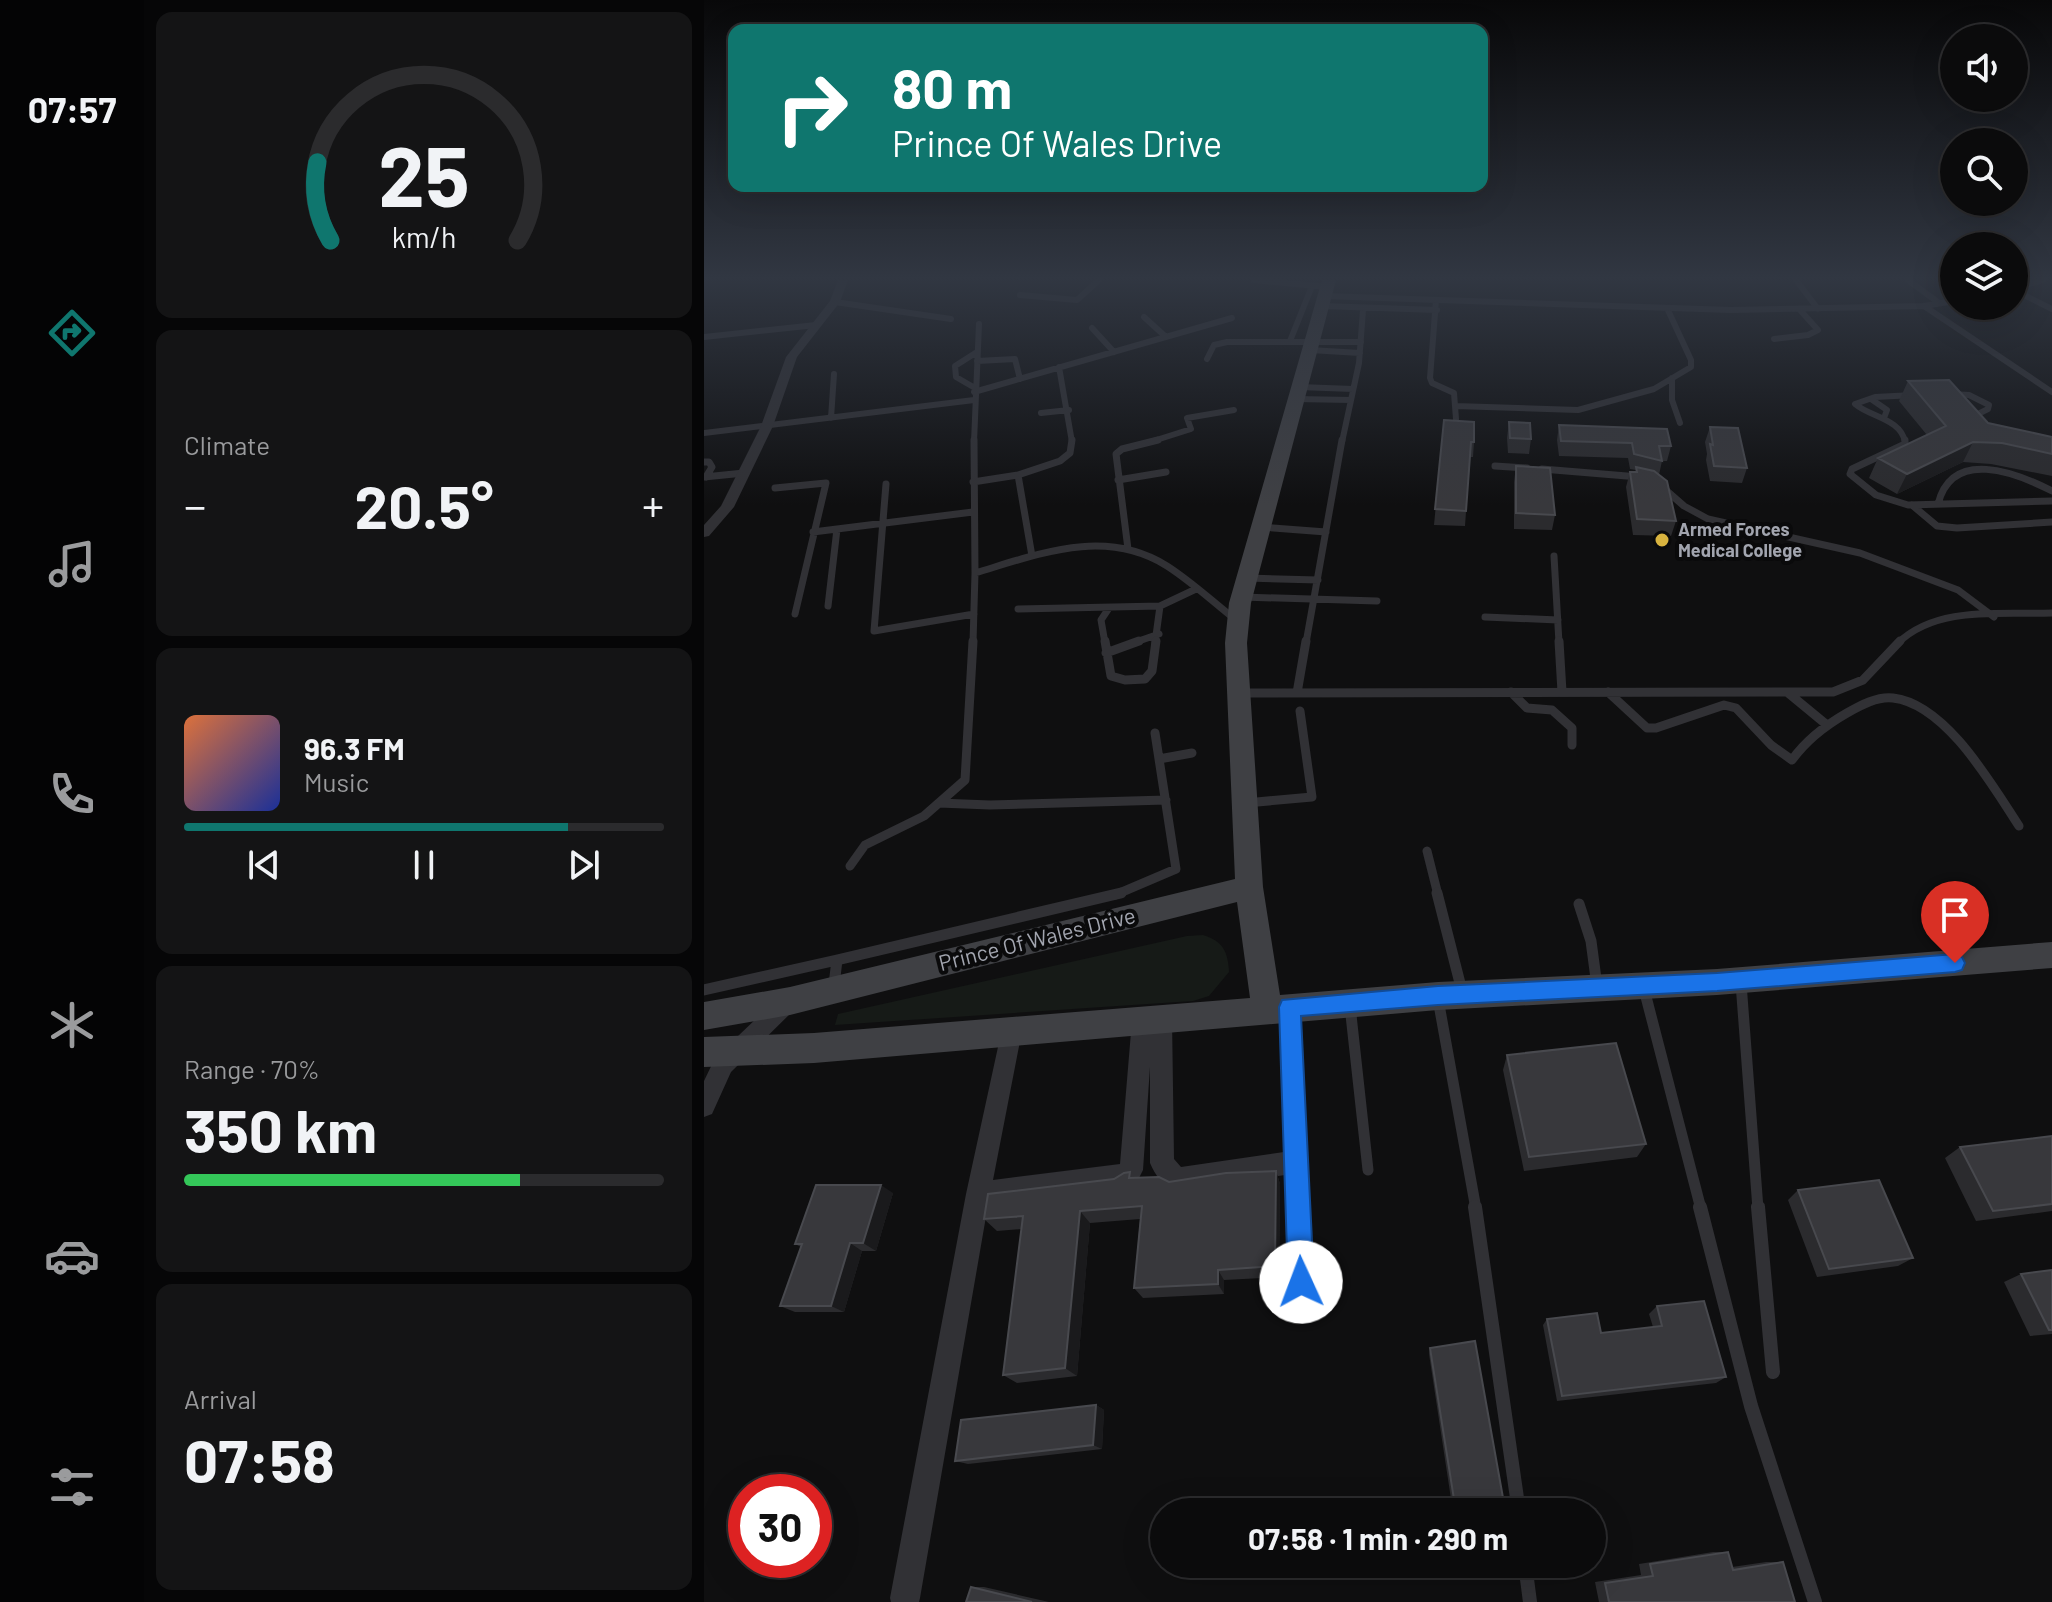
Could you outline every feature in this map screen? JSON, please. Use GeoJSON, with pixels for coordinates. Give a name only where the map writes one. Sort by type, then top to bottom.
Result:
{"type":"FeatureCollection","features":[{"type":"Feature","properties":{"kind":"street"},"geometry":{"type":"LineString","coordinates":[[704,533],[727,507],[767,426],[794,355]]}},
{"type":"Feature","properties":{"kind":"street"},"geometry":{"type":"LineString","coordinates":[[1301,1282],[1296,1162],[1278,1008],[1249,887],[1238,621],[1244,587],[1298,393],[1303,355]]}},
{"type":"Feature","properties":{"kind":"street","name":"Prince Of Wales Drive"},"geometry":{"type":"LineString","coordinates":[[704,1016],[790,1001],[835,974],[1249,887]]}},
{"type":"Feature","properties":{"kind":"street"},"geometry":{"type":"LineString","coordinates":[[718,1060],[814,1048],[1278,1008],[1450,995],[1741,980],[2052,955]]}},
{"type":"Feature","properties":{"kind":"street"},"geometry":{"type":"LineString","coordinates":[[704,1106],[718,1060],[790,1001]]}},
{"type":"Feature","properties":{"kind":"street"},"geometry":{"type":"LineString","coordinates":[[1152,1019],[1162,1163],[1176,1180],[1296,1162]]}},
{"type":"Feature","properties":{"kind":"street"},"geometry":{"type":"LineString","coordinates":[[978,1194],[1123,1177],[1131,1170],[1152,1019]]}},
{"type":"Feature","properties":{"kind":"street"},"geometry":{"type":"LineString","coordinates":[[905,1598],[978,1194],[1011,1031]]}},
{"type":"Feature","properties":{"kind":"lane"},"geometry":{"type":"LineString","coordinates":[[704,433],[831,418],[974,394],[1104,355]]}},
{"type":"Feature","properties":{"kind":"lane"},"geometry":{"type":"LineString","coordinates":[[1207,359],[1209,355]]}},
{"type":"Feature","properties":{"kind":"lane"},"geometry":{"type":"LineString","coordinates":[[1297,693],[1360,355]]}},
{"type":"Feature","properties":{"kind":"lane"},"geometry":{"type":"LineString","coordinates":[[1432,355],[1430,378],[1432,383],[1454,393],[1456,419]]}},
{"type":"Feature","properties":{"kind":"lane"},"geometry":{"type":"LineString","coordinates":[[1455,406],[1578,410],[1654,389],[1691,367],[1689,355]]}},
{"type":"Feature","properties":{"kind":"lane"},"geometry":{"type":"LineString","coordinates":[[1995,355],[2052,392]]}},
{"type":"Feature","properties":{"kind":"lane"},"geometry":{"type":"LineString","coordinates":[[850,866],[865,845],[924,816],[965,780],[974,614],[974,394],[977,356]]}},
{"type":"Feature","properties":{"kind":"lane"},"geometry":{"type":"LineString","coordinates":[[974,394],[956,377],[955,366],[977,356],[1015,359],[1020,379]]}},
{"type":"Feature","properties":{"kind":"lane"},"geometry":{"type":"LineString","coordinates":[[973,482],[1018,475],[1060,461],[1070,453],[1073,435],[1059,367]]}},
{"type":"Feature","properties":{"kind":"lane"},"geometry":{"type":"LineString","coordinates":[[831,418],[834,374]]}},
{"type":"Feature","properties":{"kind":"lane"},"geometry":{"type":"LineString","coordinates":[[1672,378],[1672,400],[1680,423]]}},
{"type":"Feature","properties":{"kind":"lane"},"geometry":{"type":"LineString","coordinates":[[2042,387],[2052,384]]}},
{"type":"Feature","properties":{"kind":"lane"},"geometry":{"type":"LineString","coordinates":[[1298,393],[1353,389]]}},
{"type":"Feature","properties":{"kind":"lane"},"geometry":{"type":"LineString","coordinates":[[1298,393],[1351,400]]}},
{"type":"Feature","properties":{"kind":"lane"},"geometry":{"type":"LineString","coordinates":[[1929,394],[1868,398],[1855,404],[1856,408],[1884,418],[1904,436],[1905,444],[1852,469],[1850,474],[1885,499],[1912,505],[2048,501],[2052,509]]}},
{"type":"Feature","properties":{"kind":"lane"},"geometry":{"type":"LineString","coordinates":[[1952,403],[1944,394],[1969,395],[1989,405],[1988,409],[1968,419]]}},
{"type":"Feature","properties":{"kind":"lane"},"geometry":{"type":"LineString","coordinates":[[1868,398],[1887,410],[1884,418]]}},
{"type":"Feature","properties":{"kind":"lane"},"geometry":{"type":"LineString","coordinates":[[1041,413],[1069,410]]}},
{"type":"Feature","properties":{"kind":"lane"},"geometry":{"type":"LineString","coordinates":[[1128,549],[1116,454],[1122,449],[1186,433],[1191,429],[1187,418],[1195,414],[1234,410]]}},
{"type":"Feature","properties":{"kind":"lane"},"geometry":{"type":"LineString","coordinates":[[1960,411],[1979,431]]}},
{"type":"Feature","properties":{"kind":"lane"},"geometry":{"type":"LineString","coordinates":[[704,462],[709,462],[712,467],[705,477]]}},
{"type":"Feature","properties":{"kind":"lane"},"geometry":{"type":"LineString","coordinates":[[1495,466],[1653,480],[1684,506],[1708,519],[1860,553],[1958,590],[1994,617]]}},
{"type":"Feature","properties":{"kind":"lane"},"geometry":{"type":"LineString","coordinates":[[1938,504],[1938,493],[1945,482],[1972,469],[2020,476],[2052,491]]}},
{"type":"Feature","properties":{"kind":"lane"},"geometry":{"type":"LineString","coordinates":[[1118,480],[1166,472]]}},
{"type":"Feature","properties":{"kind":"lane"},"geometry":{"type":"LineString","coordinates":[[705,477],[744,473]]}},
{"type":"Feature","properties":{"kind":"lane"},"geometry":{"type":"LineString","coordinates":[[1018,475],[1032,556]]}},
{"type":"Feature","properties":{"kind":"lane"},"geometry":{"type":"LineString","coordinates":[[775,488],[826,483],[795,614]]}},
{"type":"Feature","properties":{"kind":"lane"},"geometry":{"type":"LineString","coordinates":[[886,484],[874,631],[974,614]]}},
{"type":"Feature","properties":{"kind":"lane"},"geometry":{"type":"LineString","coordinates":[[1912,505],[1937,526],[1957,528],[2052,522]]}},
{"type":"Feature","properties":{"kind":"lane"},"geometry":{"type":"LineString","coordinates":[[813,532],[973,512]]}},
{"type":"Feature","properties":{"kind":"lane"},"geometry":{"type":"LineString","coordinates":[[1261,527],[1326,532]]}},
{"type":"Feature","properties":{"kind":"lane"},"geometry":{"type":"LineString","coordinates":[[828,606],[837,529]]}},
{"type":"Feature","properties":{"kind":"lane"},"geometry":{"type":"LineString","coordinates":[[975,573],[1032,556],[1092,544],[1128,549],[1171,570],[1238,621]]}},
{"type":"Feature","properties":{"kind":"lane"},"geometry":{"type":"LineString","coordinates":[[1554,556],[1562,692]]}},
{"type":"Feature","properties":{"kind":"lane"},"geometry":{"type":"LineString","coordinates":[[1244,587],[1318,580]]}},
{"type":"Feature","properties":{"kind":"lane"},"geometry":{"type":"LineString","coordinates":[[1244,587],[1314,600],[1377,601]]}},
{"type":"Feature","properties":{"kind":"lane"},"geometry":{"type":"LineString","coordinates":[[1018,609],[1160,606],[1196,589]]}},
{"type":"Feature","properties":{"kind":"lane"},"geometry":{"type":"LineString","coordinates":[[1109,608],[1101,620],[1111,676],[1125,680],[1145,679],[1152,671],[1159,634],[1160,606]]}},
{"type":"Feature","properties":{"kind":"lane"},"geometry":{"type":"LineString","coordinates":[[1239,693],[1833,692],[1854,687],[1868,677],[1922,625],[1941,620],[2052,613]]}},
{"type":"Feature","properties":{"kind":"lane"},"geometry":{"type":"LineString","coordinates":[[1485,617],[1558,620]]}},
{"type":"Feature","properties":{"kind":"lane"},"geometry":{"type":"LineString","coordinates":[[1106,653],[1159,634]]}},
{"type":"Feature","properties":{"kind":"lane"},"geometry":{"type":"LineString","coordinates":[[1511,692],[1527,708],[1552,710],[1572,728],[1572,745]]}},
{"type":"Feature","properties":{"kind":"lane"},"geometry":{"type":"LineString","coordinates":[[1608,692],[1647,728],[1656,728],[1724,705],[1736,708],[1771,745],[1792,760],[1801,747],[1827,725],[1870,702],[1895,697],[1924,711],[1960,740],[2019,826]]}},
{"type":"Feature","properties":{"kind":"lane"},"geometry":{"type":"LineString","coordinates":[[1787,692],[1827,725]]}},
{"type":"Feature","properties":{"kind":"lane"},"geometry":{"type":"LineString","coordinates":[[1245,803],[1312,797],[1300,711]]}},
{"type":"Feature","properties":{"kind":"lane"},"geometry":{"type":"LineString","coordinates":[[704,990],[835,974],[1118,894],[1176,869],[1155,733]]}},
{"type":"Feature","properties":{"kind":"lane"},"geometry":{"type":"LineString","coordinates":[[1159,759],[1192,753]]}},
{"type":"Feature","properties":{"kind":"lane"},"geometry":{"type":"LineString","coordinates":[[939,803],[990,805],[1166,800]]}},
{"type":"Feature","properties":{"kind":"lane"},"geometry":{"type":"LineString","coordinates":[[1427,851],[1450,995],[1517,1498]]}},
{"type":"Feature","properties":{"kind":"lane"},"geometry":{"type":"LineString","coordinates":[[1579,904],[1591,941],[1598,988]]}},
{"type":"Feature","properties":{"kind":"lane"},"geometry":{"type":"LineString","coordinates":[[1741,980],[1759,1196],[1760,1259],[1773,1372]]}},
{"type":"Feature","properties":{"kind":"lane"},"geometry":{"type":"LineString","coordinates":[[1643,986],[1751,1406],[1815,1602]]}},
{"type":"Feature","properties":{"kind":"lane"},"geometry":{"type":"LineString","coordinates":[[1350,1003],[1368,1170]]}},
{"type":"Feature","properties":{"kind":"lane"},"geometry":{"type":"LineString","coordinates":[[1527,1578],[1530,1602]]}},
{"type":"Feature","properties":{"kind":"shaded area"},"geometry":{"type":"Polygon","coordinates":[[[1203,935],[1223,948],[1229,972],[1209,996],[1193,1001],[835,1025],[838,1014],[1187,936],[1203,935]]]}},
{"type":"Feature","properties":{"kind":"building"},"geometry":{"type":"Polygon","coordinates":[[[1949,380],[1988,423],[2052,437],[2052,454],[2002,443],[1973,442],[1907,474],[1878,458],[1946,426],[1908,381],[1949,380]]]}},
{"type":"Feature","properties":{"kind":"building"},"geometry":{"type":"Polygon","coordinates":[[[1444,420],[1474,422],[1466,511],[1435,509],[1444,420]]]}},
{"type":"Feature","properties":{"kind":"building"},"geometry":{"type":"Polygon","coordinates":[[[1509,422],[1530,423],[1531,439],[1510,438],[1509,422]]]}},
{"type":"Feature","properties":{"kind":"building"},"geometry":{"type":"Polygon","coordinates":[[[1559,425],[1667,429],[1671,446],[1659,446],[1662,461],[1634,454],[1632,443],[1561,441],[1559,425]]]}},
{"type":"Feature","properties":{"kind":"building"},"geometry":{"type":"Polygon","coordinates":[[[1710,427],[1738,428],[1747,468],[1714,466],[1710,427]]]}},
{"type":"Feature","properties":{"kind":"building"},"geometry":{"type":"Polygon","coordinates":[[[1516,466],[1550,468],[1555,515],[1516,513],[1516,466]]]}},
{"type":"Feature","properties":{"kind":"building"},"geometry":{"type":"Polygon","coordinates":[[[1636,467],[1654,471],[1667,481],[1676,521],[1637,519],[1630,472],[1637,472],[1636,467]]]}},
{"type":"Feature","properties":{"kind":"building"},"geometry":{"type":"Polygon","coordinates":[[[1616,1043],[1646,1144],[1529,1157],[1507,1055],[1616,1043]]]}},
{"type":"Feature","properties":{"kind":"building"},"geometry":{"type":"Polygon","coordinates":[[[2052,1136],[2052,1204],[1993,1211],[1960,1147],[2052,1136]]]}},
{"type":"Feature","properties":{"kind":"building"},"geometry":{"type":"Polygon","coordinates":[[[1276,1171],[1275,1266],[1218,1270],[1218,1284],[1134,1288],[1142,1206],[1080,1211],[1065,1368],[1003,1375],[1023,1216],[984,1219],[988,1194],[1114,1179],[1130,1172],[1129,1178],[1159,1177],[1169,1182],[1226,1173],[1276,1171]]]}},
{"type":"Feature","properties":{"kind":"building"},"geometry":{"type":"Polygon","coordinates":[[[1879,1180],[1913,1258],[1829,1269],[1798,1190],[1879,1180]]]}},
{"type":"Feature","properties":{"kind":"building"},"geometry":{"type":"Polygon","coordinates":[[[816,1185],[881,1185],[863,1243],[850,1243],[831,1306],[780,1306],[802,1244],[795,1244],[816,1185]]]}},
{"type":"Feature","properties":{"kind":"building"},"geometry":{"type":"Polygon","coordinates":[[[2052,1270],[2052,1330],[2049,1330],[2021,1274],[2052,1270]]]}},
{"type":"Feature","properties":{"kind":"building"},"geometry":{"type":"Polygon","coordinates":[[[1704,1301],[1726,1377],[1562,1396],[1547,1319],[1597,1313],[1601,1333],[1662,1326],[1657,1306],[1704,1301]]]}},
{"type":"Feature","properties":{"kind":"building"},"geometry":{"type":"Polygon","coordinates":[[[1475,1341],[1503,1498],[1454,1498],[1430,1348],[1475,1341]]]}},
{"type":"Feature","properties":{"kind":"building"},"geometry":{"type":"Polygon","coordinates":[[[1096,1405],[1093,1445],[955,1461],[961,1420],[1096,1405]]]}},
{"type":"Feature","properties":{"kind":"building"},"geometry":{"type":"Polygon","coordinates":[[[1728,1552],[1733,1570],[1783,1562],[1795,1602],[1609,1602],[1605,1583],[1653,1576],[1650,1564],[1728,1552]]]}},
{"type":"Feature","properties":{"kind":"building"},"geometry":{"type":"Polygon","coordinates":[[[971,1587],[1032,1602],[966,1602],[971,1587]]]}},
{"type":"Feature","properties":{"kind":"place","name":"Armed Forces Medical College"},"geometry":{"type":"Point","coordinates":[1662,540]}},
{"type":"Feature","properties":{"kind":"route"},"geometry":{"type":"LineString","coordinates":[[1301,1282],[1290,1007],[1717,982],[1955,963]]}}]}
